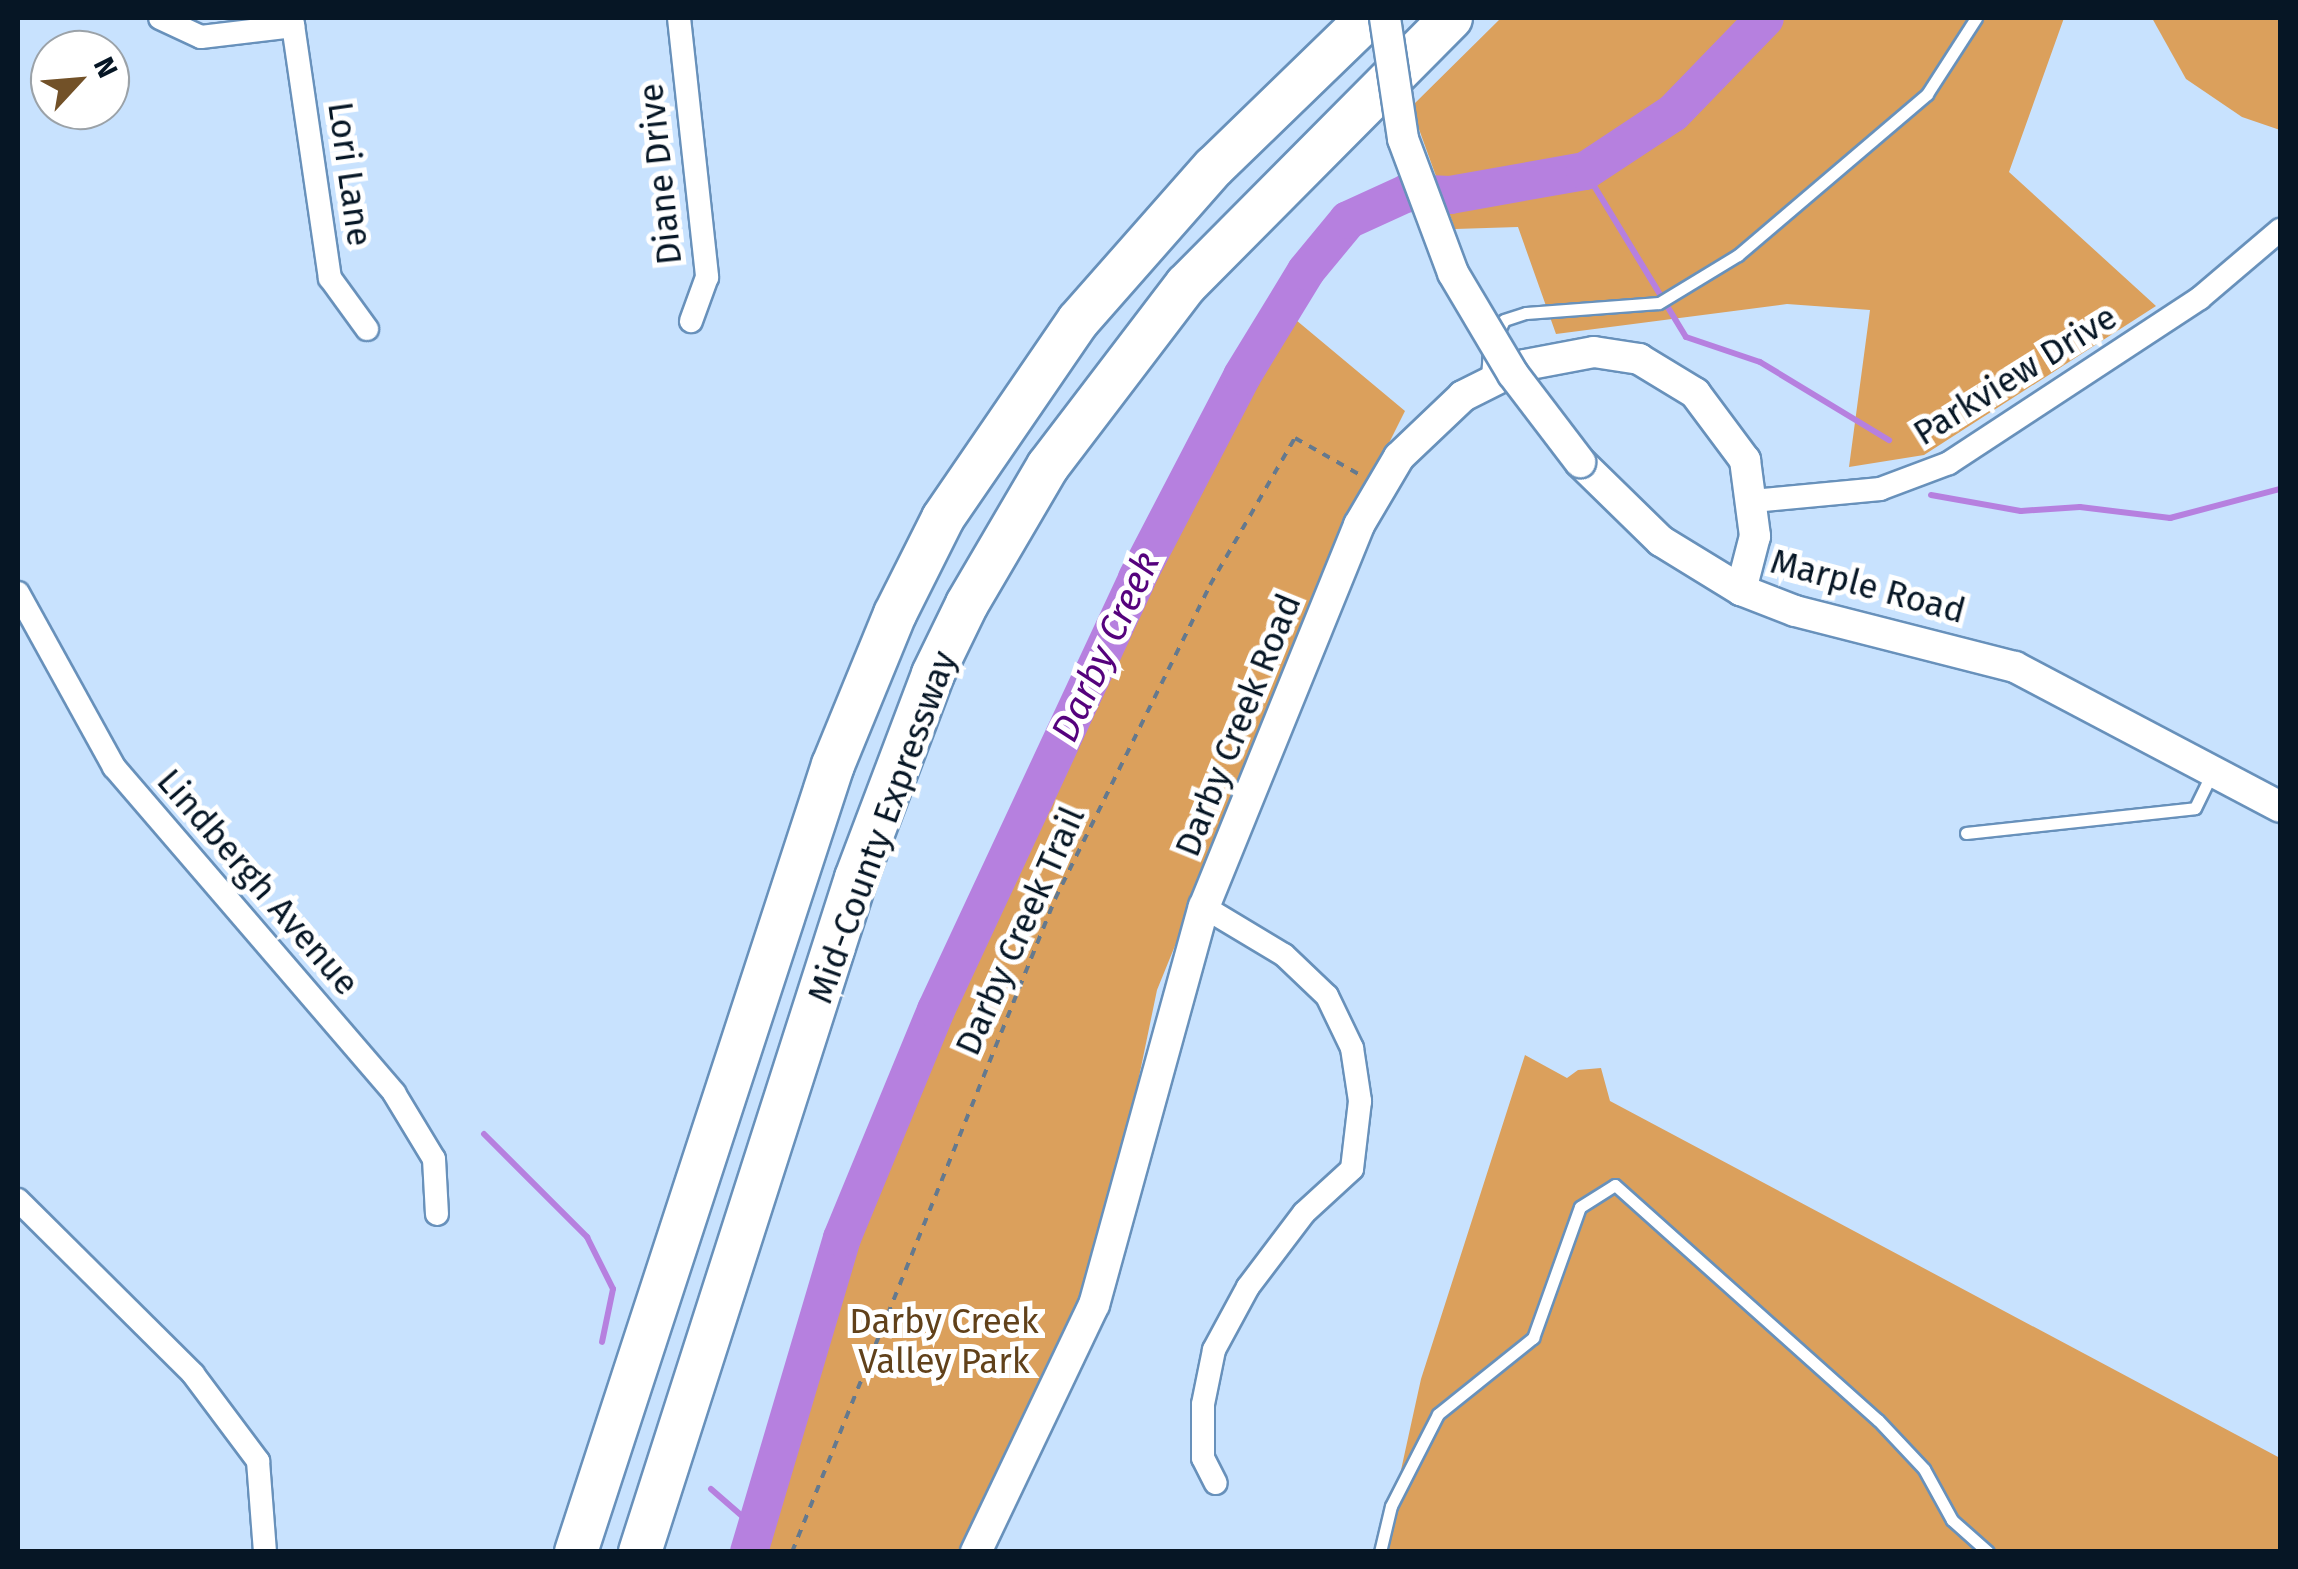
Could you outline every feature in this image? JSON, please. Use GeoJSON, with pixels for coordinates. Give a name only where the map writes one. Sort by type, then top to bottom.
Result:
{"type":"FeatureCollection","features":[{"type":"Feature","properties":{"kind":"highway","name":"Mid-County Expressway"},"geometry":{"type":"LineString","coordinates":[[576,1552],[833,765],[895,614],[943,518],[1078,321],[1214,167],[1368,18]]}},
{"type":"Feature","properties":{"kind":"highway","name":"Mid-County Expressway"},"geometry":{"type":"LineString","coordinates":[[640,1552],[856,878],[933,674],[967,604],[1048,466],[1186,285],[1452,18]]}},
{"type":"Feature","properties":{"kind":"street"},"geometry":{"type":"LineString","coordinates":[[160,18],[202,37],[293,22]]}},
{"type":"Feature","properties":{"kind":"street","name":"Diane Drive"},"geometry":{"type":"LineString","coordinates":[[679,18],[707,278],[691,321]]}},
{"type":"Feature","properties":{"kind":"street","name":"Marple Road"},"geometry":{"type":"LineString","coordinates":[[1385,18],[1402,139],[1453,273],[1513,374],[1580,462],[1661,541],[1740,590],[1796,611],[2015,667],[2280,807]]}},
{"type":"Feature","properties":{"kind":"street","name":"Lori Lane"},"geometry":{"type":"LineString","coordinates":[[293,22],[330,278],[367,329]]}},
{"type":"Feature","properties":{"kind":"street","name":"Parkview Drive"},"geometry":{"type":"LineString","coordinates":[[1753,500],[1880,489],[1949,463],[2200,298],[2280,230]]}},
{"type":"Feature","properties":{"kind":"street","name":"Darby Creek Road"},"geometry":{"type":"LineString","coordinates":[[976,1552],[1094,1305],[1204,907],[1379,486],[1420,433],[1486,382],[1572,353],[1640,359],[1678,378],[1716,413],[1745,460],[1755,536],[1740,590]]}},
{"type":"Feature","properties":{"kind":"street","name":"Lindbergh Avenue"},"geometry":{"type":"LineString","coordinates":[[18,593],[114,767],[394,1093],[434,1159],[437,1214]]}},
{"type":"Feature","properties":{"kind":"street"},"geometry":{"type":"LineString","coordinates":[[1204,907],[1284,956],[1327,996],[1352,1048],[1360,1101],[1352,1169],[1304,1213],[1248,1287],[1214,1350],[1203,1404],[1203,1458],[1216,1483]]}},
{"type":"Feature","properties":{"kind":"street"},"geometry":{"type":"LineString","coordinates":[[18,1200],[192,1374],[258,1461],[266,1552]]}},
{"type":"Feature","properties":{"kind":"lane"},"geometry":{"type":"LineString","coordinates":[[1486,382],[1489,351],[1504,320],[1526,312],[1660,303],[1676,296],[1878,142],[1927,94],[1976,18]]}},
{"type":"Feature","properties":{"kind":"lane"},"geometry":{"type":"LineString","coordinates":[[1966,833],[2195,808],[2214,769]]}},
{"type":"Feature","properties":{"kind":"lane"},"geometry":{"type":"LineString","coordinates":[[1380,1552],[1391,1506],[1438,1414],[1533,1338],[1580,1207],[1615,1185],[1878,1420],[1924,1470],[1952,1520],[1988,1552]]}},
{"type":"Feature","properties":{"kind":"path","name":"Darby Creek Trail"},"geometry":{"type":"LineString","coordinates":[[792,1552],[1055,898],[1210,585],[1295,438],[1379,486]]}},
{"type":"Feature","properties":{"kind":"green space"},"geometry":{"type":"Polygon","coordinates":[[[1501,18],[2064,18],[2009,172],[2156,306],[1924,455],[1849,467],[1870,310],[1787,304],[1556,334],[1518,227],[1455,229],[1411,107],[1501,18]]]}},
{"type":"Feature","properties":{"kind":"green space"},"geometry":{"type":"Polygon","coordinates":[[[2152,18],[2280,18],[2280,130],[2242,117],[2186,79],[2152,18]]]}},
{"type":"Feature","properties":{"kind":"green space","name":"Darby Creek Valley Park"},"geometry":{"type":"Polygon","coordinates":[[[1290,315],[1405,411],[1338,545],[1157,990],[1104,1246],[969,1551],[758,1552],[831,1306],[936,1032],[1168,541],[1290,315]]]}},
{"type":"Feature","properties":{"kind":"green space"},"geometry":{"type":"Polygon","coordinates":[[[1525,1055],[1567,1078],[1578,1070],[1601,1068],[1610,1101],[2280,1458],[2280,1551],[1383,1552],[1421,1379],[1525,1055]]]}},
{"type":"Feature","properties":{"kind":"waterway","name":"Darby Creek"},"geometry":{"type":"LineString","coordinates":[[749,1552],[842,1238],[936,1010],[1137,578],[1242,376],[1306,271],[1348,220],[1407,193],[1450,195],[1585,171],[1673,113],[1765,18]]}},
{"type":"Feature","properties":{"kind":"waterway"},"geometry":{"type":"LineString","coordinates":[[1585,171],[1686,337],[1760,362],[1889,440]]}},
{"type":"Feature","properties":{"kind":"waterway"},"geometry":{"type":"LineString","coordinates":[[1931,495],[2021,511],[2080,507],[2170,518],[2280,489]]}},
{"type":"Feature","properties":{"kind":"waterway"},"geometry":{"type":"LineString","coordinates":[[484,1134],[587,1237],[613,1289],[602,1342]]}},
{"type":"Feature","properties":{"kind":"waterway"},"geometry":{"type":"LineString","coordinates":[[711,1489],[757,1529]]}}]}
